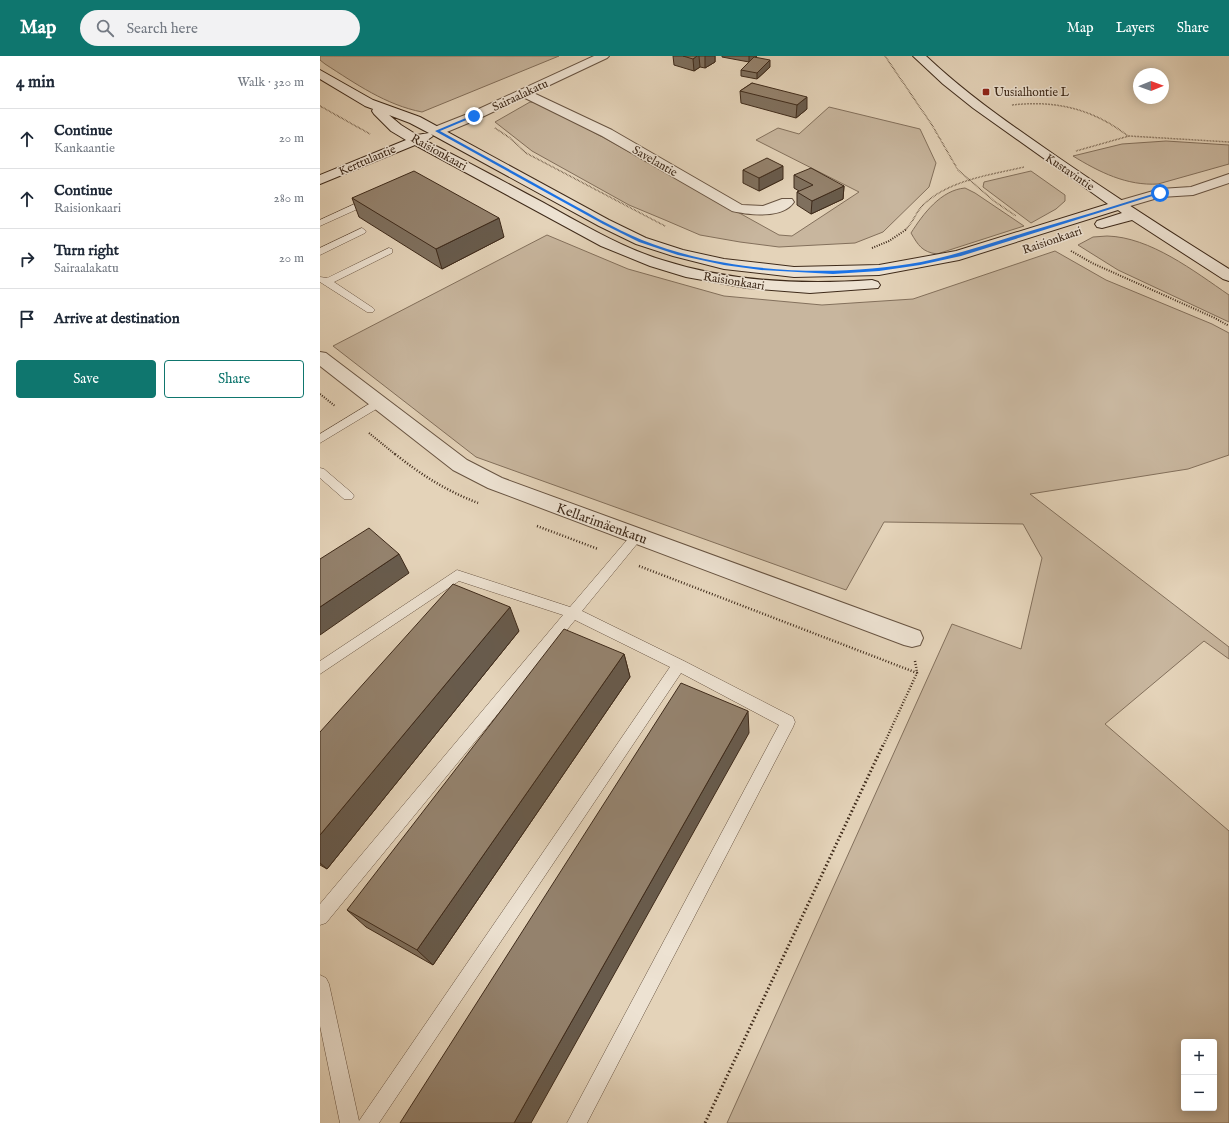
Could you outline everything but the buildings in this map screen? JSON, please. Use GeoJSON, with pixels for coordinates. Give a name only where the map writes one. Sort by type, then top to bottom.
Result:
{"type":"FeatureCollection","features":[{"type":"Feature","properties":{"kind":"main road","name":"Sairaalakatu"},"geometry":{"type":"LineString","coordinates":[[437,131],[525,93],[603,56]]}},
{"type":"Feature","properties":{"kind":"main road","name":"Kustavintie"},"geometry":{"type":"LineString","coordinates":[[920,56],[939,75],[995,119],[1120,205],[1229,276]]}},
{"type":"Feature","properties":{"kind":"main road","name":"Raisionkaari"},"geometry":{"type":"LineString","coordinates":[[320,74],[369,103],[416,120],[604,223],[641,241],[678,253],[724,264],[761,269],[833,272],[879,270],[920,263],[959,255],[1160,193],[1193,191]]}},
{"type":"Feature","properties":{"kind":"main road","name":"Savelantie"},"geometry":{"type":"LineString","coordinates":[[525,93],[608,134],[737,208],[750,212],[762,212],[787,202]]}},
{"type":"Feature","properties":{"kind":"main road","name":"Raisionkaari"},"geometry":{"type":"LineString","coordinates":[[369,103],[396,128],[415,140],[603,241],[626,252],[666,266],[705,276],[773,287],[834,288],[897,282]]}},
{"type":"Feature","properties":{"kind":"main road","name":"Kerttulantie"},"geometry":{"type":"LineString","coordinates":[[320,180],[437,131]]}},
{"type":"Feature","properties":{"kind":"main road"},"geometry":{"type":"LineString","coordinates":[[1193,191],[1229,178]]}},
{"type":"Feature","properties":{"kind":"main road","name":"Raisionkaari"},"geometry":{"type":"LineString","coordinates":[[958,270],[1134,214],[1179,202],[1193,191]]}},
{"type":"Feature","properties":{"kind":"main road","name":"Kellarimäenkatu"},"geometry":{"type":"LineString","coordinates":[[320,357],[460,465],[495,483],[912,638]]}},
{"type":"Feature","properties":{"kind":"lane"},"geometry":{"type":"LineString","coordinates":[[320,223],[370,200]]}},
{"type":"Feature","properties":{"kind":"lane"},"geometry":{"type":"LineString","coordinates":[[320,252],[362,232]]}},
{"type":"Feature","properties":{"kind":"lane"},"geometry":{"type":"LineString","coordinates":[[323,280],[389,252]]}},
{"type":"Feature","properties":{"kind":"lane"},"geometry":{"type":"LineString","coordinates":[[323,280],[370,310]]}},
{"type":"Feature","properties":{"kind":"lane"},"geometry":{"type":"LineString","coordinates":[[320,439],[379,402]]}},
{"type":"Feature","properties":{"kind":"lane"},"geometry":{"type":"LineString","coordinates":[[320,472],[348,496]]}},
{"type":"Feature","properties":{"kind":"lane"},"geometry":{"type":"LineString","coordinates":[[320,918],[637,536]]}},
{"type":"Feature","properties":{"kind":"lane"},"geometry":{"type":"LineString","coordinates":[[320,668],[457,576],[573,613],[679,665],[788,722],[577,1123]]}},
{"type":"Feature","properties":{"kind":"lane"},"geometry":{"type":"LineString","coordinates":[[368,1123],[679,665]]}},
{"type":"Feature","properties":{"kind":"lane"},"geometry":{"type":"LineString","coordinates":[[320,984],[350,1123]]}},
{"type":"Feature","properties":{"kind":"path"},"geometry":{"type":"LineString","coordinates":[[885,56],[932,125],[958,170],[994,201],[1017,216]]}},
{"type":"Feature","properties":{"kind":"path"},"geometry":{"type":"LineString","coordinates":[[1010,105],[1038,102],[1072,106],[1088,111],[1116,125],[1129,136]]}},
{"type":"Feature","properties":{"kind":"path"},"geometry":{"type":"LineString","coordinates":[[320,106],[345,122],[373,136]]}},
{"type":"Feature","properties":{"kind":"path"},"geometry":{"type":"LineString","coordinates":[[1072,152],[1129,136],[1229,142]]}},
{"type":"Feature","properties":{"kind":"path"},"geometry":{"type":"LineString","coordinates":[[1071,251],[1092,264],[1215,318],[1229,326]]}},
{"type":"Feature","properties":{"kind":"shaded area"},"geometry":{"type":"Polygon","coordinates":[[[320,56],[559,56],[422,112],[409,109],[372,93],[325,64],[320,60],[320,56]]]}},
{"type":"Feature","properties":{"kind":"shaded area"},"geometry":{"type":"Polygon","coordinates":[[[530,102],[541,103],[779,235],[792,236],[859,192],[756,140],[778,128],[799,134],[829,107],[920,129],[936,163],[929,187],[883,232],[855,243],[779,247],[740,242],[700,235],[629,205],[532,151],[495,122],[530,102]]]}},
{"type":"Feature","properties":{"kind":"shaded area"},"geometry":{"type":"Polygon","coordinates":[[[1166,141],[1229,145],[1229,164],[1158,184],[1147,184],[1135,183],[1114,177],[1073,156],[1122,144],[1166,141]]]}},
{"type":"Feature","properties":{"kind":"shaded area"},"geometry":{"type":"Polygon","coordinates":[[[1031,171],[1065,195],[1065,201],[1056,209],[1031,223],[983,187],[984,182],[1031,171]]]}},
{"type":"Feature","properties":{"kind":"shaded area"},"geometry":{"type":"Polygon","coordinates":[[[965,188],[975,193],[1024,226],[937,254],[924,250],[911,233],[927,211],[941,198],[948,193],[965,188]]]}},
{"type":"Feature","properties":{"kind":"shaded area"},"geometry":{"type":"Polygon","coordinates":[[[547,235],[628,269],[724,296],[822,305],[913,299],[1055,251],[1106,280],[1212,324],[1229,333],[1229,455],[1188,469],[1030,494],[1229,647],[1229,659],[1204,641],[1105,724],[1229,831],[1229,1123],[727,1123],[952,624],[1021,649],[1042,558],[1023,524],[884,522],[846,590],[476,457],[333,346],[547,235]]]}},
{"type":"Feature","properties":{"kind":"shaded area"},"geometry":{"type":"Polygon","coordinates":[[[1107,236],[1139,242],[1155,249],[1186,266],[1229,295],[1229,322],[1118,270],[1078,245],[1093,237],[1107,236]]]}},
{"type":"Feature","properties":{"kind":"place","name":"Uusialhontie L"},"geometry":{"type":"Point","coordinates":[986,92]}},
{"type":"Feature","properties":{"kind":"route"},"geometry":{"type":"LineString","coordinates":[[474,116],[437,131],[604,223],[641,241],[678,253],[724,264],[761,269],[794,272],[833,272],[879,270],[920,263],[959,255],[1160,193]]}}]}
